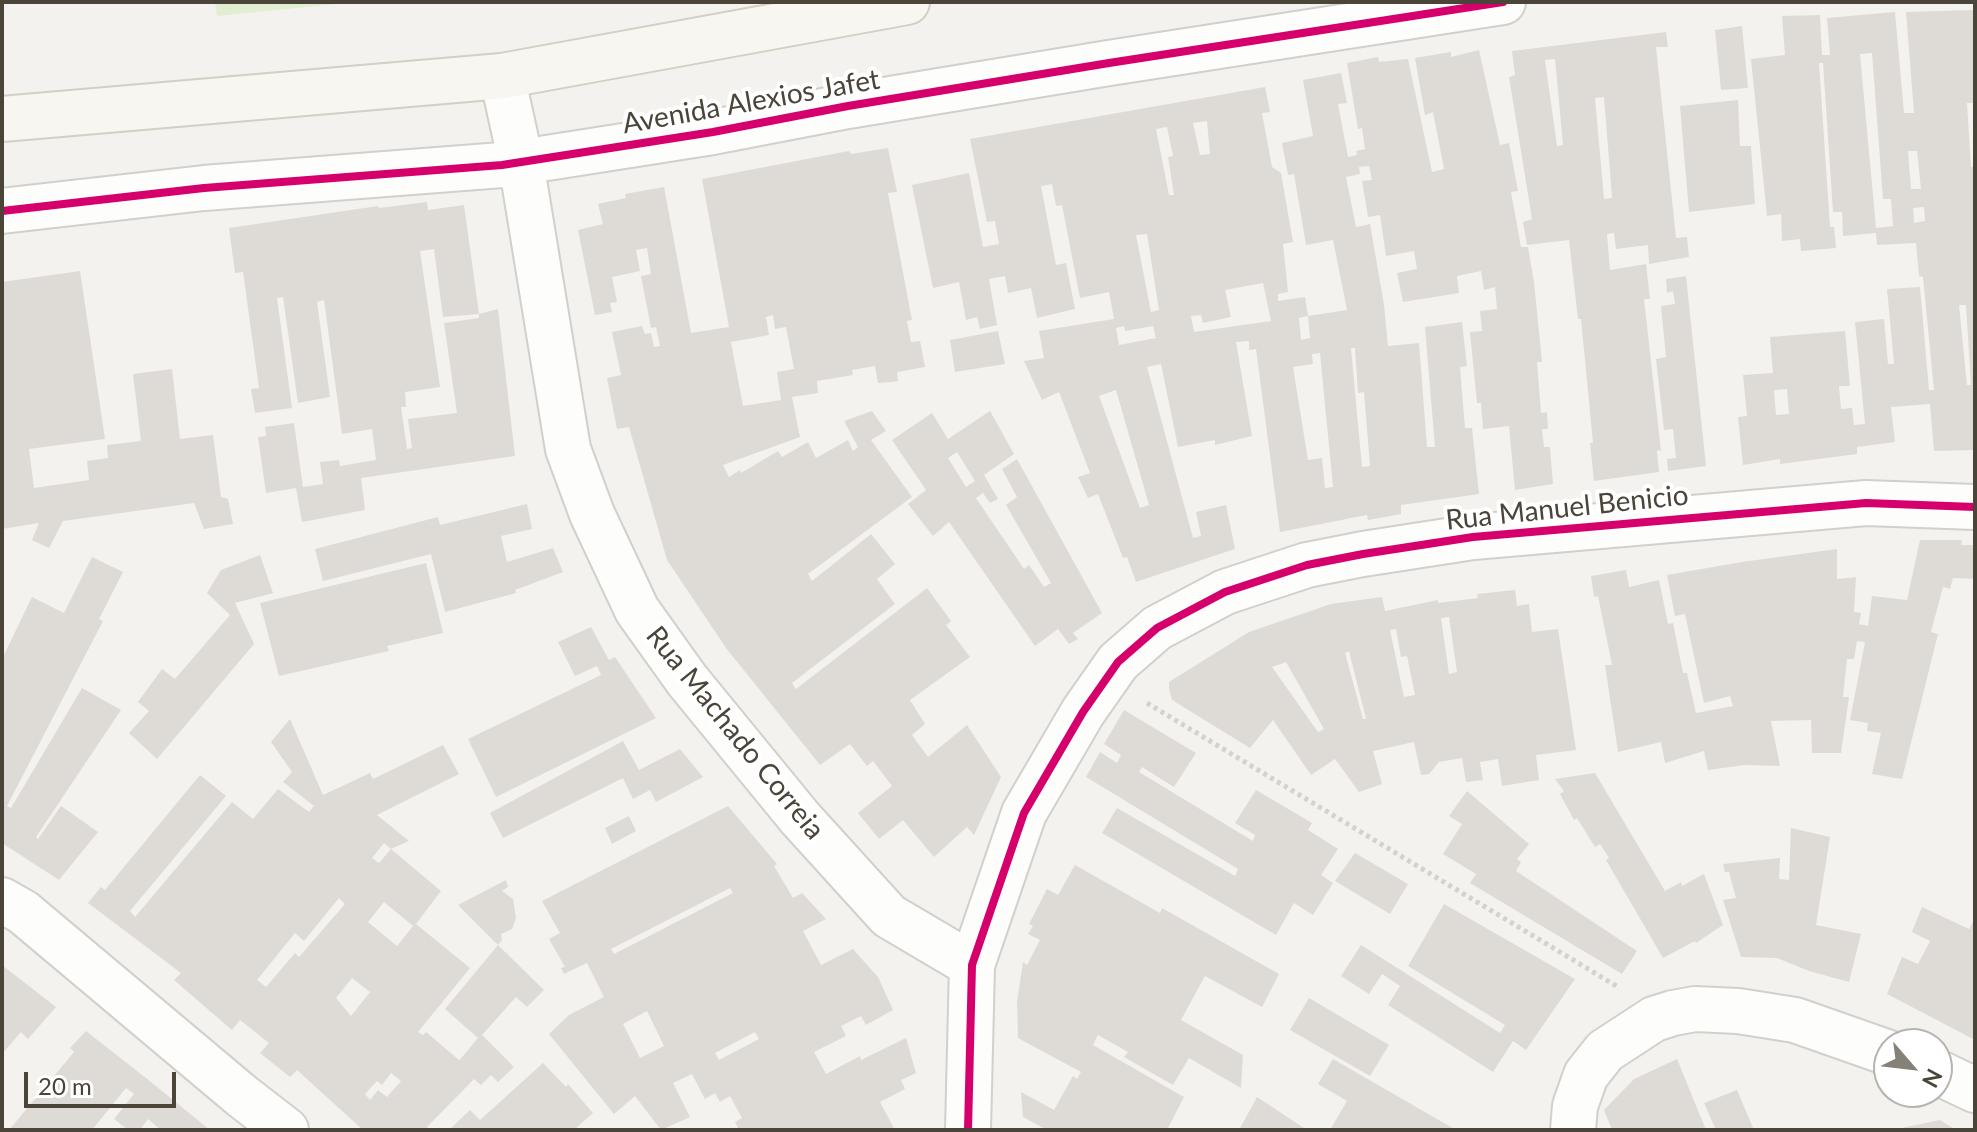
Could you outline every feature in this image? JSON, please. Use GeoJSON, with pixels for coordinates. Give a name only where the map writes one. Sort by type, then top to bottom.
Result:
{"type":"FeatureCollection","features":[{"type":"Feature","properties":{"kind":"main road"},"geometry":{"type":"LineString","coordinates":[[2,119],[502,76],[907,2]]}},
{"type":"Feature","properties":{"kind":"street","name":"Avenida Alexios Jafet"},"geometry":{"type":"LineString","coordinates":[[2,211],[204,188],[521,162],[1109,63],[1503,2]]}},
{"type":"Feature","properties":{"kind":"street"},"geometry":{"type":"LineString","coordinates":[[502,76],[521,162]]}},
{"type":"Feature","properties":{"kind":"street","name":"Rua Machado Correia"},"geometry":{"type":"LineString","coordinates":[[521,162],[568,449],[592,514],[637,610],[687,680],[790,807],[889,916],[972,965]]}},
{"type":"Feature","properties":{"kind":"street","name":"Rua Manuel Benicio"},"geometry":{"type":"LineString","coordinates":[[968,1130],[972,965],[1024,813],[1106,678],[1118,662],[1157,628],[1225,592],[1307,565],[1473,537],[1866,503],[1975,507]]}},
{"type":"Feature","properties":{"kind":"street"},"geometry":{"type":"LineString","coordinates":[[2,900],[23,912],[286,1130]]}},
{"type":"Feature","properties":{"kind":"street"},"geometry":{"type":"LineString","coordinates":[[1573,1130],[1575,1106],[1586,1075],[1605,1051],[1654,1019],[1695,1009],[1780,1017],[1873,1047]]}},
{"type":"Feature","properties":{"kind":"street"},"geometry":{"type":"LineString","coordinates":[[1953,1080],[1975,1090]]}},
{"type":"Feature","properties":{"kind":"path"},"geometry":{"type":"LineString","coordinates":[[1106,678],[1624,991],[1654,1019]]}},
{"type":"Feature","properties":{"kind":"green space"},"geometry":{"type":"Polygon","coordinates":[[[215,2],[356,2],[217,16],[215,2]]]}},
{"type":"Feature","properties":{"kind":"building"},"geometry":{"type":"Polygon","coordinates":[[[1975,10],[1975,103],[1967,103],[1971,167],[1975,167],[1975,450],[1934,451],[1930,404],[1891,407],[1895,442],[1857,447],[1857,454],[1780,464],[1780,459],[1743,465],[1738,417],[1747,416],[1743,375],[1773,373],[1770,337],[1845,331],[1850,386],[1839,386],[1841,409],[1852,408],[1854,425],[1865,424],[1855,322],[1884,319],[1888,364],[1894,364],[1887,289],[1920,287],[1929,390],[1934,390],[1923,277],[1919,276],[1916,243],[1877,245],[1876,233],[1843,236],[1842,212],[1833,212],[1823,63],[1819,63],[1830,227],[1834,227],[1836,248],[1801,251],[1800,239],[1782,241],[1781,214],[1767,216],[1751,59],[1785,55],[1782,16],[1820,15],[1822,55],[1830,55],[1827,18],[1895,12],[1904,113],[1914,113],[1906,12],[1975,10]],[[1872,53],[1860,54],[1876,228],[1893,226],[1891,199],[1883,199],[1872,53]],[[1908,151],[1911,189],[1921,189],[1917,151],[1908,151]],[[1924,207],[1913,208],[1914,223],[1925,221],[1924,207]],[[1959,305],[1967,385],[1971,385],[1966,305],[1959,305]],[[1787,389],[1774,390],[1776,415],[1789,414],[1787,389]]]}},
{"type":"Feature","properties":{"kind":"building"},"geometry":{"type":"Polygon","coordinates":[[[1742,26],[1748,88],[1721,90],[1715,30],[1742,26]]]}},
{"type":"Feature","properties":{"kind":"building"},"geometry":{"type":"Polygon","coordinates":[[[1666,32],[1668,47],[1656,47],[1676,238],[1687,237],[1689,257],[1649,264],[1648,245],[1616,249],[1614,233],[1607,234],[1610,270],[1646,264],[1650,299],[1644,299],[1661,451],[1657,450],[1659,472],[1594,481],[1581,319],[1578,319],[1569,240],[1527,245],[1523,222],[1532,219],[1509,77],[1515,75],[1512,51],[1666,32]],[[1555,59],[1545,60],[1557,146],[1563,145],[1555,59]],[[1604,97],[1595,98],[1604,199],[1612,198],[1604,97]]]}},
{"type":"Feature","properties":{"kind":"building"},"geometry":{"type":"Polygon","coordinates":[[[1479,50],[1500,145],[1509,143],[1518,191],[1511,192],[1521,247],[1528,247],[1534,282],[1542,362],[1537,362],[1541,413],[1547,412],[1548,429],[1542,429],[1544,447],[1550,447],[1553,484],[1515,490],[1509,426],[1483,429],[1481,403],[1477,403],[1470,332],[1482,331],[1480,311],[1497,309],[1495,287],[1484,290],[1481,271],[1457,276],[1459,293],[1403,302],[1397,273],[1417,269],[1414,251],[1386,256],[1380,215],[1368,217],[1362,181],[1372,180],[1369,166],[1359,167],[1360,174],[1346,177],[1356,227],[1370,224],[1388,346],[1419,343],[1427,447],[1435,447],[1425,327],[1462,322],[1467,366],[1460,367],[1465,428],[1472,428],[1479,494],[1401,505],[1401,514],[1368,520],[1367,515],[1280,532],[1256,349],[1249,350],[1249,341],[1236,342],[1252,436],[1215,445],[1215,440],[1178,447],[1161,364],[1147,367],[1193,538],[1201,536],[1196,512],[1226,505],[1235,549],[1136,582],[1127,557],[1123,558],[1098,494],[1088,498],[1078,477],[1090,473],[1059,392],[1042,400],[1024,361],[1044,358],[1039,331],[1114,319],[1109,292],[1080,298],[1062,205],[1056,206],[1052,184],[1041,186],[1056,265],[1066,263],[1075,309],[1037,318],[1031,288],[1008,293],[1005,276],[989,279],[997,325],[980,329],[977,317],[966,320],[959,282],[933,288],[912,185],[969,173],[983,247],[999,244],[995,221],[987,222],[970,139],[1265,87],[1270,112],[1262,113],[1272,167],[1281,173],[1293,242],[1283,244],[1288,292],[1278,294],[1278,301],[1305,297],[1308,316],[1347,310],[1333,240],[1306,245],[1294,174],[1288,175],[1282,143],[1313,136],[1303,80],[1341,73],[1347,103],[1338,104],[1348,157],[1365,149],[1362,128],[1358,129],[1347,63],[1378,57],[1379,62],[1408,59],[1432,172],[1444,169],[1433,112],[1425,115],[1415,58],[1451,52],[1451,57],[1479,50]],[[1207,121],[1193,123],[1200,155],[1210,154],[1207,121]],[[1167,127],[1156,129],[1169,195],[1174,195],[1168,157],[1173,156],[1167,127]],[[1147,234],[1136,235],[1151,312],[1159,310],[1147,234]],[[1263,283],[1225,290],[1231,317],[1203,323],[1201,315],[1191,316],[1194,332],[1271,321],[1263,283]],[[1308,316],[1299,318],[1301,340],[1310,338],[1308,316]],[[1124,326],[1116,328],[1119,345],[1156,338],[1153,326],[1125,331],[1124,326]],[[1351,348],[1362,467],[1370,466],[1364,392],[1358,393],[1355,348],[1351,348]],[[1320,353],[1312,354],[1313,364],[1293,367],[1308,460],[1322,458],[1325,488],[1333,487],[1320,353]],[[1116,390],[1099,396],[1140,508],[1149,505],[1116,390]]]}},
{"type":"Feature","properties":{"kind":"building"},"geometry":{"type":"Polygon","coordinates":[[[1738,100],[1740,146],[1751,146],[1755,204],[1689,212],[1680,106],[1738,100]]]}},
{"type":"Feature","properties":{"kind":"building"},"geometry":{"type":"Polygon","coordinates":[[[888,148],[897,192],[888,193],[912,320],[907,321],[911,342],[920,341],[925,367],[897,372],[898,381],[892,382],[878,383],[875,366],[852,370],[853,375],[817,381],[818,393],[792,397],[800,437],[723,465],[729,477],[778,451],[782,457],[808,442],[816,458],[848,440],[853,451],[858,447],[844,421],[872,411],[886,431],[871,440],[912,497],[808,574],[812,581],[871,534],[895,564],[877,579],[895,604],[792,683],[796,689],[927,588],[951,621],[946,625],[970,657],[910,700],[925,724],[912,735],[928,757],[967,725],[1001,777],[974,835],[967,827],[934,857],[903,820],[879,839],[858,813],[892,786],[873,761],[867,766],[850,744],[820,765],[726,648],[667,560],[629,427],[617,429],[607,378],[621,375],[612,332],[642,326],[645,334],[651,333],[654,347],[660,346],[656,327],[651,328],[641,276],[651,274],[647,248],[636,250],[640,271],[612,277],[617,302],[610,303],[612,312],[595,315],[578,230],[603,224],[598,204],[626,198],[625,194],[664,187],[691,333],[729,327],[702,179],[849,151],[851,154],[888,148]],[[773,315],[766,317],[769,335],[731,342],[743,406],[781,400],[777,372],[794,369],[786,327],[775,329],[773,315]]]}},
{"type":"Feature","properties":{"kind":"building"},"geometry":{"type":"Polygon","coordinates":[[[427,202],[428,210],[464,205],[479,314],[498,309],[515,456],[361,478],[365,510],[302,522],[296,488],[266,493],[258,437],[266,436],[265,427],[294,423],[303,487],[323,484],[320,462],[339,460],[340,466],[376,460],[372,429],[342,434],[324,300],[317,302],[330,397],[298,403],[283,297],[277,298],[292,408],[255,413],[251,389],[259,388],[243,272],[235,273],[229,228],[378,206],[427,202]],[[434,249],[420,251],[440,387],[405,392],[406,407],[401,407],[407,449],[412,448],[408,419],[457,413],[444,323],[479,318],[479,314],[443,317],[434,249]]]}},
{"type":"Feature","properties":{"kind":"building"},"geometry":{"type":"Polygon","coordinates":[[[80,271],[105,439],[29,449],[34,488],[89,480],[87,461],[108,458],[107,445],[141,441],[133,374],[172,369],[180,439],[213,435],[221,497],[228,499],[233,524],[204,529],[194,503],[63,521],[49,548],[32,540],[39,523],[2,529],[2,282],[80,271]]]}},
{"type":"Feature","properties":{"kind":"building"},"geometry":{"type":"Polygon","coordinates":[[[1686,276],[1706,466],[1668,471],[1667,459],[1676,458],[1673,429],[1664,430],[1656,359],[1666,357],[1661,306],[1675,304],[1673,291],[1667,293],[1666,279],[1686,276]]]}},
{"type":"Feature","properties":{"kind":"building"},"geometry":{"type":"Polygon","coordinates":[[[998,331],[1005,364],[955,372],[950,340],[998,331]]]}},
{"type":"Feature","properties":{"kind":"building"},"geometry":{"type":"Polygon","coordinates":[[[990,411],[1014,454],[984,475],[998,499],[990,503],[983,493],[976,498],[1024,569],[1029,565],[1044,587],[1051,583],[1006,505],[1017,497],[1002,469],[1017,459],[1102,613],[1073,633],[1078,639],[1069,644],[1058,629],[1035,646],[949,522],[933,536],[908,504],[926,490],[892,440],[932,413],[948,439],[990,411]],[[957,452],[948,458],[966,487],[975,481],[957,452]]]}},
{"type":"Feature","properties":{"kind":"building"},"geometry":{"type":"Polygon","coordinates":[[[527,504],[532,529],[501,536],[507,562],[553,548],[563,572],[515,590],[516,593],[445,612],[431,554],[323,581],[315,549],[438,517],[440,525],[527,504]]]}},
{"type":"Feature","properties":{"kind":"building"},"geometry":{"type":"Polygon","coordinates":[[[1920,540],[1962,540],[1961,545],[1975,545],[1975,579],[1953,578],[1950,589],[1943,587],[1931,632],[1938,634],[1902,779],[1872,774],[1881,733],[1867,731],[1868,723],[1850,720],[1865,642],[1857,641],[1854,659],[1847,659],[1843,697],[1849,697],[1841,753],[1812,753],[1811,720],[1771,721],[1780,766],[1745,765],[1708,770],[1704,751],[1665,763],[1661,742],[1618,752],[1605,665],[1612,665],[1591,576],[1626,570],[1629,587],[1659,580],[1668,624],[1673,623],[1683,673],[1687,673],[1696,713],[1733,706],[1730,696],[1704,703],[1685,614],[1675,616],[1667,575],[1837,549],[1837,579],[1856,577],[1854,612],[1861,613],[1859,624],[1868,626],[1872,596],[1907,600],[1920,540]]]}},
{"type":"Feature","properties":{"kind":"building"},"geometry":{"type":"Polygon","coordinates":[[[260,555],[273,593],[235,603],[254,644],[157,759],[129,733],[149,711],[138,702],[162,669],[175,679],[230,615],[207,593],[221,570],[260,555]]]}},
{"type":"Feature","properties":{"kind":"building"},"geometry":{"type":"Polygon","coordinates":[[[92,557],[123,572],[99,619],[103,621],[7,806],[11,808],[82,688],[121,710],[36,837],[38,839],[61,806],[98,832],[59,880],[2,843],[2,659],[32,597],[64,613],[92,557]]]}},
{"type":"Feature","properties":{"kind":"building"},"geometry":{"type":"Polygon","coordinates":[[[426,563],[443,633],[387,646],[389,651],[279,676],[260,603],[426,563]]]}},
{"type":"Feature","properties":{"kind":"building"},"geometry":{"type":"Polygon","coordinates":[[[1515,590],[1517,606],[1529,604],[1532,632],[1558,629],[1576,750],[1536,755],[1539,780],[1502,786],[1498,759],[1480,762],[1483,780],[1466,782],[1462,758],[1439,762],[1429,774],[1421,775],[1414,742],[1373,751],[1382,784],[1359,792],[1335,759],[1311,775],[1273,720],[1250,748],[1172,700],[1169,682],[1249,632],[1331,604],[1382,597],[1385,611],[1438,600],[1438,603],[1478,598],[1477,594],[1515,590]],[[1449,617],[1441,618],[1449,674],[1457,672],[1449,617]],[[1396,629],[1390,630],[1404,697],[1415,695],[1407,656],[1401,657],[1396,629]],[[1349,651],[1345,653],[1363,719],[1366,719],[1349,651]],[[1286,662],[1272,667],[1318,732],[1324,729],[1286,662]]]}},
{"type":"Feature","properties":{"kind":"building"},"geometry":{"type":"Polygon","coordinates":[[[591,627],[609,660],[615,657],[656,718],[496,797],[468,739],[601,675],[597,666],[575,676],[558,642],[591,627]]]}},
{"type":"Feature","properties":{"kind":"building"},"geometry":{"type":"Polygon","coordinates":[[[1124,710],[1196,753],[1174,787],[1142,767],[1139,772],[1253,841],[1255,835],[1235,823],[1256,790],[1312,823],[1308,830],[1338,849],[1321,875],[1333,883],[1313,915],[1294,903],[1276,935],[1102,833],[1117,808],[1235,876],[1238,869],[1086,777],[1100,752],[1117,763],[1121,755],[1104,744],[1124,710]]]}},
{"type":"Feature","properties":{"kind":"building"},"geometry":{"type":"Polygon","coordinates":[[[290,719],[323,795],[370,773],[373,779],[443,745],[459,774],[377,815],[409,841],[391,849],[441,891],[416,924],[470,968],[418,1032],[423,1035],[426,1032],[459,1060],[463,1056],[478,1038],[445,1009],[498,945],[544,990],[527,1007],[516,997],[482,1035],[514,1067],[498,1082],[491,1075],[481,1085],[474,1079],[427,1127],[429,1130],[363,1130],[297,1070],[290,1077],[260,1053],[269,1043],[240,1020],[232,1030],[174,980],[181,973],[88,903],[101,887],[105,890],[200,775],[226,796],[130,911],[135,917],[232,802],[253,819],[278,789],[309,812],[314,806],[283,782],[292,772],[271,742],[290,719]],[[384,843],[372,858],[379,863],[391,849],[384,843]],[[339,898],[304,941],[295,933],[257,980],[266,987],[295,953],[299,957],[345,904],[339,898]],[[384,902],[368,922],[397,946],[413,926],[384,902]],[[352,978],[336,998],[351,1016],[370,992],[352,978]],[[391,1073],[382,1085],[377,1081],[365,1094],[370,1100],[378,1090],[387,1097],[401,1081],[391,1073]]]}},
{"type":"Feature","properties":{"kind":"building"},"geometry":{"type":"Polygon","coordinates":[[[623,741],[639,770],[680,749],[703,777],[656,802],[650,790],[633,799],[623,778],[503,838],[490,813],[623,741]]]}},
{"type":"Feature","properties":{"kind":"building"},"geometry":{"type":"Polygon","coordinates":[[[1595,773],[1665,891],[1704,874],[1723,925],[1696,943],[1663,958],[1606,860],[1609,858],[1600,844],[1595,847],[1577,818],[1574,820],[1560,794],[1564,791],[1555,779],[1595,773]]]}},
{"type":"Feature","properties":{"kind":"building"},"geometry":{"type":"Polygon","coordinates":[[[1467,791],[1529,844],[1517,859],[1521,862],[1516,871],[1637,951],[1622,974],[1470,883],[1476,874],[1443,854],[1462,824],[1449,816],[1467,791]]]}},
{"type":"Feature","properties":{"kind":"building"},"geometry":{"type":"Polygon","coordinates":[[[728,806],[777,864],[774,866],[793,898],[802,893],[826,919],[803,931],[821,965],[853,949],[878,977],[893,1010],[866,1025],[861,1016],[841,1026],[846,1036],[814,1052],[826,1074],[860,1056],[861,1060],[906,1038],[916,1073],[901,1080],[905,1089],[880,1102],[895,1130],[739,1130],[735,1122],[742,1118],[730,1096],[720,1102],[715,1093],[705,1099],[692,1074],[673,1083],[690,1117],[661,1130],[635,1096],[614,1114],[549,1034],[569,1015],[604,997],[587,963],[564,974],[561,968],[565,967],[549,939],[560,933],[542,901],[728,806]],[[730,888],[611,949],[614,954],[733,893],[730,888]],[[647,1011],[623,1024],[640,1058],[664,1046],[647,1011]],[[755,1032],[715,1053],[719,1060],[759,1039],[755,1032]]]}},
{"type":"Feature","properties":{"kind":"building"},"geometry":{"type":"Polygon","coordinates":[[[629,816],[636,831],[612,844],[605,828],[629,816]]]}},
{"type":"Feature","properties":{"kind":"building"},"geometry":{"type":"Polygon","coordinates":[[[1791,828],[1830,837],[1816,925],[1861,934],[1849,982],[1777,958],[1741,957],[1723,900],[1736,898],[1729,872],[1725,872],[1723,864],[1780,858],[1779,879],[1789,880],[1791,828]]]}},
{"type":"Feature","properties":{"kind":"building"},"geometry":{"type":"Polygon","coordinates":[[[1355,853],[1408,884],[1390,914],[1335,881],[1355,853]]]}},
{"type":"Feature","properties":{"kind":"building"},"geometry":{"type":"Polygon","coordinates":[[[1075,865],[1160,913],[1162,908],[1279,974],[1262,1007],[1205,976],[1181,1020],[1243,1055],[1241,1088],[1189,1058],[1173,1085],[1124,1057],[1128,1052],[1098,1035],[1093,1045],[1184,1097],[1167,1130],[1047,1130],[1023,1117],[1021,1092],[1054,1110],[1073,1076],[1077,1079],[1081,1072],[1018,1038],[1017,1002],[1023,962],[1027,965],[1040,940],[1028,934],[1033,926],[1029,924],[1047,889],[1058,895],[1075,865]]]}},
{"type":"Feature","properties":{"kind":"building"},"geometry":{"type":"Polygon","coordinates":[[[506,880],[508,887],[502,891],[513,899],[516,918],[512,929],[501,934],[502,940],[498,945],[458,905],[506,880]]]}},
{"type":"Feature","properties":{"kind":"building"},"geometry":{"type":"Polygon","coordinates":[[[1444,904],[1575,979],[1526,1050],[1513,1041],[1493,1072],[1388,1005],[1400,986],[1382,974],[1369,994],[1341,976],[1361,945],[1500,1033],[1505,1025],[1408,966],[1444,904]]]}},
{"type":"Feature","properties":{"kind":"building"},"geometry":{"type":"Polygon","coordinates":[[[1922,907],[1969,929],[1975,918],[1975,1040],[1887,994],[1902,957],[1918,964],[1930,941],[1912,932],[1922,907]]]}},
{"type":"Feature","properties":{"kind":"building"},"geometry":{"type":"Polygon","coordinates":[[[2,965],[56,1007],[28,1039],[21,1032],[2,1054],[2,965]]]}},
{"type":"Feature","properties":{"kind":"building"},"geometry":{"type":"Polygon","coordinates":[[[1309,998],[1389,1045],[1370,1076],[1290,1030],[1309,998]]]}},
{"type":"Feature","properties":{"kind":"building"},"geometry":{"type":"Polygon","coordinates":[[[86,1031],[210,1130],[161,1130],[148,1119],[140,1130],[128,1130],[114,1119],[134,1094],[126,1088],[92,1130],[9,1130],[74,1052],[70,1048],[86,1031]]]}},
{"type":"Feature","properties":{"kind":"building"},"geometry":{"type":"Polygon","coordinates":[[[1333,1059],[1456,1130],[1330,1130],[1347,1101],[1318,1084],[1333,1059]]]}},
{"type":"Feature","properties":{"kind":"building"},"geometry":{"type":"Polygon","coordinates":[[[1677,1059],[1706,1130],[1612,1130],[1604,1110],[1634,1079],[1677,1059]]]}},
{"type":"Feature","properties":{"kind":"building"},"geometry":{"type":"Polygon","coordinates":[[[543,1063],[566,1087],[568,1084],[593,1113],[574,1130],[449,1130],[470,1110],[480,1120],[543,1063]]]}},
{"type":"Feature","properties":{"kind":"building"},"geometry":{"type":"Polygon","coordinates":[[[1737,1090],[1754,1130],[1716,1130],[1704,1103],[1737,1090]]]}},
{"type":"Feature","properties":{"kind":"building"},"geometry":{"type":"Polygon","coordinates":[[[1257,1097],[1307,1130],[1239,1130],[1257,1097]]]}},
{"type":"Feature","properties":{"kind":"building"},"geometry":{"type":"Polygon","coordinates":[[[1940,1120],[1956,1130],[1897,1130],[1897,1129],[1940,1120]]]}},
{"type":"Feature","properties":{"kind":"cycle path"},"geometry":{"type":"LineString","coordinates":[[2,211],[204,188],[502,165],[713,132],[848,106],[1109,63],[1503,2]]}},
{"type":"Feature","properties":{"kind":"cycle path"},"geometry":{"type":"LineString","coordinates":[[968,1130],[972,965],[1024,813],[1083,712],[1118,662],[1157,628],[1225,592],[1307,565],[1473,537],[1866,503],[1975,507]]}}]}
